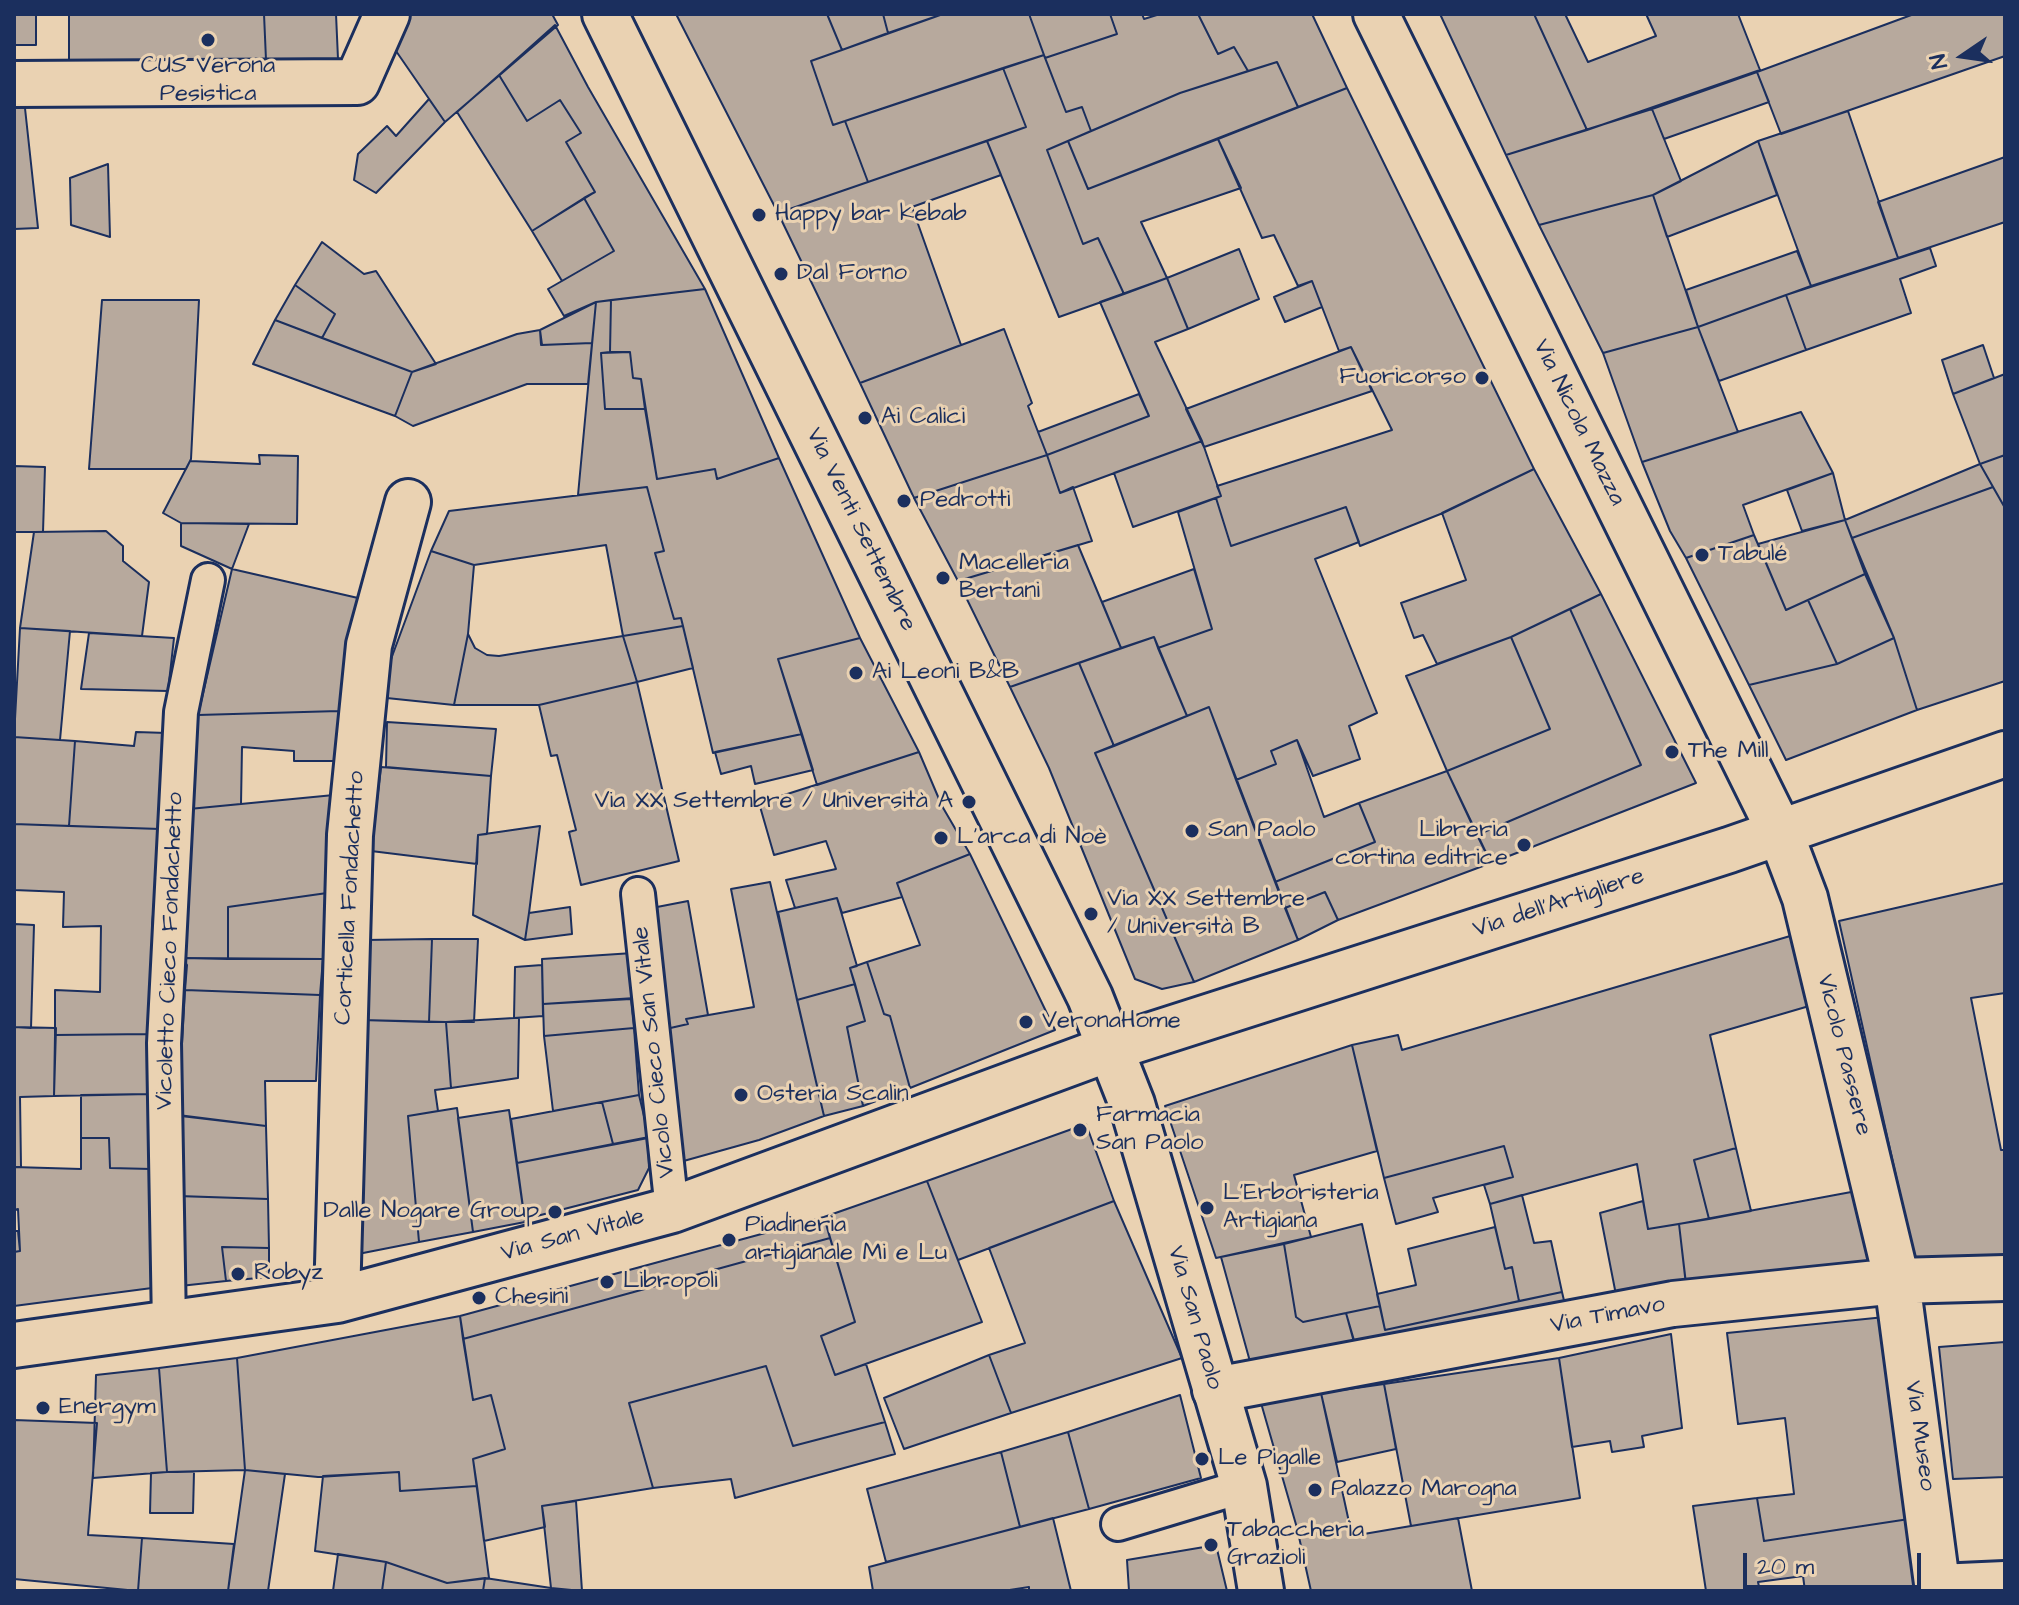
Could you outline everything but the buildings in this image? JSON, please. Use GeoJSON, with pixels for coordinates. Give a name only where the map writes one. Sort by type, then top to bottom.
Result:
{"type":"FeatureCollection","features":[{"type":"Feature","properties":{"kind":"street"},"geometry":{"type":"LineString","coordinates":[[14,84],[357,82],[387,14]]}},
{"type":"Feature","properties":{"kind":"street","name":"Via Venti Settembre"},"geometry":{"type":"LineString","coordinates":[[605,14],[1076,968],[1111,1048]]}},
{"type":"Feature","properties":{"kind":"street","name":"Via Nicola Mazza"},"geometry":{"type":"LineString","coordinates":[[1376,14],[1780,832]]}},
{"type":"Feature","properties":{"kind":"street","name":"Corticella Fondachetto"},"geometry":{"type":"LineString","coordinates":[[337,1300],[350,835],[369,645],[408,502]]}},
{"type":"Feature","properties":{"kind":"street","name":"Via dell'Artigliere"},"geometry":{"type":"LineString","coordinates":[[1111,1048],[1780,832],[2005,754]]}},
{"type":"Feature","properties":{"kind":"street","name":"Vicolo Passere"},"geometry":{"type":"LineString","coordinates":[[1780,832],[1805,898],[1897,1281]]}},
{"type":"Feature","properties":{"kind":"street","name":"Via San Vitale"},"geometry":{"type":"LineString","coordinates":[[14,1345],[337,1300],[672,1210],[1111,1048]]}},
{"type":"Feature","properties":{"kind":"street","name":"Via San Paolo"},"geometry":{"type":"LineString","coordinates":[[1111,1048],[1132,1104],[1244,1486],[1261,1591]]}},
{"type":"Feature","properties":{"kind":"street","name":"Via Timavo"},"geometry":{"type":"LineString","coordinates":[[1215,1390],[1673,1304],[1897,1281],[2005,1278]]}},
{"type":"Feature","properties":{"kind":"street","name":"Via Museo"},"geometry":{"type":"LineString","coordinates":[[1897,1281],[1938,1589]]}},
{"type":"Feature","properties":{"kind":"street"},"geometry":{"type":"LineString","coordinates":[[1938,1589],[2005,1584]]}},
{"type":"Feature","properties":{"kind":"lane","name":"Vicoletto Cieco Fondachetto"},"geometry":{"type":"LineString","coordinates":[[169,1325],[164,1043],[181,712],[208,580]]}},
{"type":"Feature","properties":{"kind":"lane","name":"Vicolo Cieco San Vitale"},"geometry":{"type":"LineString","coordinates":[[638,894],[672,1210]]}},
{"type":"Feature","properties":{"kind":"lane"},"geometry":{"type":"LineString","coordinates":[[1118,1524],[1244,1486]]}},
{"type":"Feature","properties":{"kind":"place","name":"CUS Verona Pesistica"},"geometry":{"type":"Point","coordinates":[208,40]}},
{"type":"Feature","properties":{"kind":"place","name":"Happy bar kebab"},"geometry":{"type":"Point","coordinates":[759,215]}},
{"type":"Feature","properties":{"kind":"place","name":"Dal Forno"},"geometry":{"type":"Point","coordinates":[781,274]}},
{"type":"Feature","properties":{"kind":"place","name":"Fuoricorso"},"geometry":{"type":"Point","coordinates":[1482,378]}},
{"type":"Feature","properties":{"kind":"place","name":"Ai Calici"},"geometry":{"type":"Point","coordinates":[865,418]}},
{"type":"Feature","properties":{"kind":"place","name":"Pedrotti"},"geometry":{"type":"Point","coordinates":[904,501]}},
{"type":"Feature","properties":{"kind":"place","name":"Tabulé"},"geometry":{"type":"Point","coordinates":[1702,555]}},
{"type":"Feature","properties":{"kind":"place","name":"Macelleria Bertani"},"geometry":{"type":"Point","coordinates":[943,578]}},
{"type":"Feature","properties":{"kind":"place","name":"Ai Leoni B&B"},"geometry":{"type":"Point","coordinates":[856,673]}},
{"type":"Feature","properties":{"kind":"place","name":"The Mill"},"geometry":{"type":"Point","coordinates":[1672,752]}},
{"type":"Feature","properties":{"kind":"place","name":"Via XX Settembre / Università A"},"geometry":{"type":"Point","coordinates":[969,802]}},
{"type":"Feature","properties":{"kind":"place","name":"San Paolo"},"geometry":{"type":"Point","coordinates":[1192,831]}},
{"type":"Feature","properties":{"kind":"place","name":"L'arca di Noè"},"geometry":{"type":"Point","coordinates":[941,838]}},
{"type":"Feature","properties":{"kind":"place","name":"Libreria cortina editrice"},"geometry":{"type":"Point","coordinates":[1524,845]}},
{"type":"Feature","properties":{"kind":"place","name":"Via XX Settembre / Università B"},"geometry":{"type":"Point","coordinates":[1091,914]}},
{"type":"Feature","properties":{"kind":"place","name":"VeronaHome"},"geometry":{"type":"Point","coordinates":[1026,1022]}},
{"type":"Feature","properties":{"kind":"place","name":"Osteria Scalin"},"geometry":{"type":"Point","coordinates":[741,1095]}},
{"type":"Feature","properties":{"kind":"place","name":"Farmacia San Paolo"},"geometry":{"type":"Point","coordinates":[1080,1130]}},
{"type":"Feature","properties":{"kind":"place","name":"L'Erboristeria Artigiana"},"geometry":{"type":"Point","coordinates":[1207,1208]}},
{"type":"Feature","properties":{"kind":"place","name":"Dalle Nogare Group"},"geometry":{"type":"Point","coordinates":[555,1212]}},
{"type":"Feature","properties":{"kind":"place","name":"Piadineria artigianale Mi e Lu"},"geometry":{"type":"Point","coordinates":[729,1240]}},
{"type":"Feature","properties":{"kind":"place","name":"Robyz"},"geometry":{"type":"Point","coordinates":[238,1274]}},
{"type":"Feature","properties":{"kind":"place","name":"Libropoli"},"geometry":{"type":"Point","coordinates":[607,1282]}},
{"type":"Feature","properties":{"kind":"place","name":"Chesini"},"geometry":{"type":"Point","coordinates":[479,1298]}},
{"type":"Feature","properties":{"kind":"place","name":"Energym"},"geometry":{"type":"Point","coordinates":[43,1408]}},
{"type":"Feature","properties":{"kind":"place","name":"Le Pigalle"},"geometry":{"type":"Point","coordinates":[1202,1459]}},
{"type":"Feature","properties":{"kind":"place","name":"Palazzo Marogna"},"geometry":{"type":"Point","coordinates":[1315,1490]}},
{"type":"Feature","properties":{"kind":"place","name":"Tabaccheria Grazioli"},"geometry":{"type":"Point","coordinates":[1211,1545]}}]}
